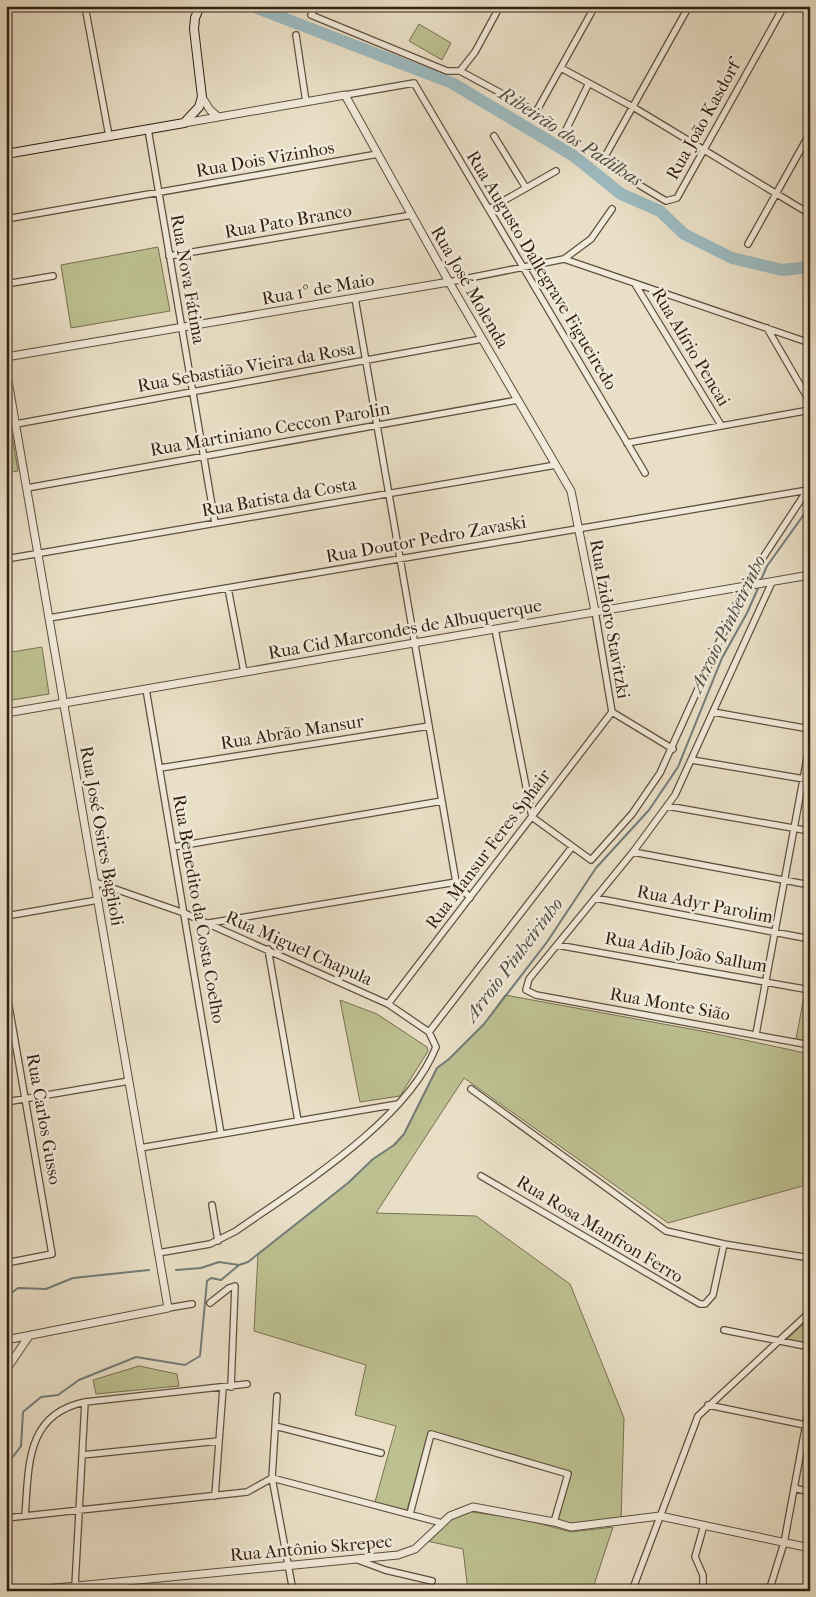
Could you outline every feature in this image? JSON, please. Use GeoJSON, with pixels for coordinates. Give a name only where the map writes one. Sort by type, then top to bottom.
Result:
{"type":"FeatureCollection","features":[{"type":"Feature","properties":{"kind":"main road"},"geometry":{"type":"LineString","coordinates":[[8,153],[184,123],[199,107],[202,97],[194,29],[195,18],[200,6]]}},
{"type":"Feature","properties":{"kind":"street"},"geometry":{"type":"LineString","coordinates":[[85,6],[108,136]]}},
{"type":"Feature","properties":{"kind":"street"},"geometry":{"type":"LineString","coordinates":[[316,6],[311,14],[447,71],[460,71],[536,112],[595,6]]}},
{"type":"Feature","properties":{"kind":"street"},"geometry":{"type":"LineString","coordinates":[[460,71],[475,52],[500,6]]}},
{"type":"Feature","properties":{"kind":"street"},"geometry":{"type":"LineString","coordinates":[[603,160],[689,6]]}},
{"type":"Feature","properties":{"kind":"street","name":"Rua João Kasdorf"},"geometry":{"type":"LineString","coordinates":[[626,177],[666,201],[673,201],[677,198],[784,6]]}},
{"type":"Feature","properties":{"kind":"street"},"geometry":{"type":"LineString","coordinates":[[296,35],[306,102]]}},
{"type":"Feature","properties":{"kind":"street"},"geometry":{"type":"LineString","coordinates":[[561,68],[632,107],[775,195],[810,214]]}},
{"type":"Feature","properties":{"kind":"street","name":"Rua Augusto Dallegrave Figueiredo"},"geometry":{"type":"LineString","coordinates":[[345,96],[414,83],[645,473]]}},
{"type":"Feature","properties":{"kind":"street"},"geometry":{"type":"LineString","coordinates":[[564,134],[589,84]]}},
{"type":"Feature","properties":{"kind":"street"},"geometry":{"type":"LineString","coordinates":[[184,123],[345,96]]}},
{"type":"Feature","properties":{"kind":"street","name":"Rua José Molenda"},"geometry":{"type":"LineString","coordinates":[[345,96],[482,339],[571,491]]}},
{"type":"Feature","properties":{"kind":"street"},"geometry":{"type":"LineString","coordinates":[[202,97],[210,110],[218,117]]}},
{"type":"Feature","properties":{"kind":"street","name":"Rua Nova Fátima"},"geometry":{"type":"LineString","coordinates":[[148,129],[215,523]]}},
{"type":"Feature","properties":{"kind":"street"},"geometry":{"type":"LineString","coordinates":[[6,132],[8,153]]}},
{"type":"Feature","properties":{"kind":"street"},"geometry":{"type":"LineString","coordinates":[[748,244],[810,133]]}},
{"type":"Feature","properties":{"kind":"street"},"geometry":{"type":"LineString","coordinates":[[494,136],[526,188]]}},
{"type":"Feature","properties":{"kind":"street","name":"Rua Dois Vizinhos"},"geometry":{"type":"LineString","coordinates":[[6,219],[378,154]]}},
{"type":"Feature","properties":{"kind":"street"},"geometry":{"type":"LineString","coordinates":[[489,209],[556,171]]}},
{"type":"Feature","properties":{"kind":"street","name":"Rua 1º de Maio"},"geometry":{"type":"LineString","coordinates":[[6,357],[450,282],[564,259],[592,239],[612,209]]}},
{"type":"Feature","properties":{"kind":"street","name":"Rua Pato Branco"},"geometry":{"type":"LineString","coordinates":[[169,256],[412,215]]}},
{"type":"Feature","properties":{"kind":"street"},"geometry":{"type":"LineString","coordinates":[[564,259],[810,342]]}},
{"type":"Feature","properties":{"kind":"street"},"geometry":{"type":"LineString","coordinates":[[6,284],[53,276]]}},
{"type":"Feature","properties":{"kind":"street","name":"Rua Alírio Pencai"},"geometry":{"type":"LineString","coordinates":[[635,284],[720,426]]}},
{"type":"Feature","properties":{"kind":"street"},"geometry":{"type":"LineString","coordinates":[[355,298],[456,882],[470,898]]}},
{"type":"Feature","properties":{"kind":"street"},"geometry":{"type":"LineString","coordinates":[[766,328],[810,402]]}},
{"type":"Feature","properties":{"kind":"street","name":"Rua Sebastião Vieira da Rosa"},"geometry":{"type":"LineString","coordinates":[[16,424],[482,339]]}},
{"type":"Feature","properties":{"kind":"street","name":"Rua José Osires Baglioli"},"geometry":{"type":"LineString","coordinates":[[6,369],[168,1308]]}},
{"type":"Feature","properties":{"kind":"street","name":"Rua Martiniano Ceccon Parolin"},"geometry":{"type":"LineString","coordinates":[[27,488],[518,400]]}},
{"type":"Feature","properties":{"kind":"street"},"geometry":{"type":"LineString","coordinates":[[627,442],[810,410]]}},
{"type":"Feature","properties":{"kind":"street","name":"Rua Batista da Costa"},"geometry":{"type":"LineString","coordinates":[[6,559],[556,465]]}},
{"type":"Feature","properties":{"kind":"street"},"geometry":{"type":"LineString","coordinates":[[495,628],[532,817],[591,860],[632,814],[660,773],[673,749],[700,683],[748,585],[809,489]]}},
{"type":"Feature","properties":{"kind":"street","name":"Rua Doutor Pedro Zavaski"},"geometry":{"type":"LineString","coordinates":[[49,618],[809,489]]}},
{"type":"Feature","properties":{"kind":"street","name":"Rua Izidoro Stavitzki"},"geometry":{"type":"LineString","coordinates":[[571,491],[595,611],[612,712],[673,749]]}},
{"type":"Feature","properties":{"kind":"street","name":"Rua Cid Marcondes de Albuquerque"},"geometry":{"type":"LineString","coordinates":[[6,713],[810,575]]}},
{"type":"Feature","properties":{"kind":"street"},"geometry":{"type":"LineString","coordinates":[[557,945],[633,852],[675,796],[770,582]]}},
{"type":"Feature","properties":{"kind":"street"},"geometry":{"type":"LineString","coordinates":[[228,588],[244,672]]}},
{"type":"Feature","properties":{"kind":"street","name":"Rua Benedito da Costa Coelho"},"geometry":{"type":"LineString","coordinates":[[146,689],[221,1134]]}},
{"type":"Feature","properties":{"kind":"street","name":"Rua Mansur Feres Sphair"},"geometry":{"type":"LineString","coordinates":[[388,1004],[612,712]]}},
{"type":"Feature","properties":{"kind":"street"},"geometry":{"type":"LineString","coordinates":[[713,712],[810,730]]}},
{"type":"Feature","properties":{"kind":"street","name":"Rua Abrão Mansur"},"geometry":{"type":"LineString","coordinates":[[160,768],[429,726]]}},
{"type":"Feature","properties":{"kind":"street"},"geometry":{"type":"LineString","coordinates":[[756,1034],[794,828],[806,779],[810,742]]}},
{"type":"Feature","properties":{"kind":"street"},"geometry":{"type":"LineString","coordinates":[[692,760],[806,779]]}},
{"type":"Feature","properties":{"kind":"street"},"geometry":{"type":"LineString","coordinates":[[173,847],[442,801]]}},
{"type":"Feature","properties":{"kind":"street"},"geometry":{"type":"LineString","coordinates":[[666,806],[810,831]]}},
{"type":"Feature","properties":{"kind":"street"},"geometry":{"type":"LineString","coordinates":[[158,1253],[218,1241],[345,1154],[398,1104],[429,1064],[436,1047],[434,1038],[429,1032],[572,847]]}},
{"type":"Feature","properties":{"kind":"street"},"geometry":{"type":"LineString","coordinates":[[633,852],[810,885]]}},
{"type":"Feature","properties":{"kind":"street","name":"Rua Miguel Chapula"},"geometry":{"type":"LineString","coordinates":[[95,882],[184,913],[268,949],[388,1004],[429,1032]]}},
{"type":"Feature","properties":{"kind":"street"},"geometry":{"type":"LineString","coordinates":[[207,923],[456,882]]}},
{"type":"Feature","properties":{"kind":"street","name":"Rua Adyr Parolim"},"geometry":{"type":"LineString","coordinates":[[594,898],[810,939]]}},
{"type":"Feature","properties":{"kind":"street"},"geometry":{"type":"LineString","coordinates":[[6,916],[98,900]]}},
{"type":"Feature","properties":{"kind":"street","name":"Rua Adib João Sallum"},"geometry":{"type":"LineString","coordinates":[[557,945],[810,990]]}},
{"type":"Feature","properties":{"kind":"street","name":"Rua Monte Sião"},"geometry":{"type":"LineString","coordinates":[[557,945],[530,979],[526,990],[536,995],[810,1045]]}},
{"type":"Feature","properties":{"kind":"street"},"geometry":{"type":"LineString","coordinates":[[268,949],[298,1121]]}},
{"type":"Feature","properties":{"kind":"street","name":"Rua Carlos Gusso"},"geometry":{"type":"LineString","coordinates":[[6,989],[52,1254],[6,1263]]}},
{"type":"Feature","properties":{"kind":"street"},"geometry":{"type":"LineString","coordinates":[[6,1102],[129,1081]]}},
{"type":"Feature","properties":{"kind":"street"},"geometry":{"type":"LineString","coordinates":[[471,1089],[666,1230],[724,1244],[810,1258]]}},
{"type":"Feature","properties":{"kind":"street"},"geometry":{"type":"LineString","coordinates":[[140,1148],[398,1104]]}},
{"type":"Feature","properties":{"kind":"street","name":"Rua Rosa Manfron Ferro"},"geometry":{"type":"LineString","coordinates":[[481,1176],[693,1301],[706,1304],[713,1295],[724,1244]]}},
{"type":"Feature","properties":{"kind":"street"},"geometry":{"type":"LineString","coordinates":[[212,1205],[218,1241]]}},
{"type":"Feature","properties":{"kind":"street"},"geometry":{"type":"LineString","coordinates":[[210,1303],[229,1288],[235,1286],[231,1386]]}},
{"type":"Feature","properties":{"kind":"street"},"geometry":{"type":"LineString","coordinates":[[6,1340],[192,1304]]}},
{"type":"Feature","properties":{"kind":"street"},"geometry":{"type":"LineString","coordinates":[[632,1591],[693,1425],[708,1405],[810,1312]]}},
{"type":"Feature","properties":{"kind":"street"},"geometry":{"type":"LineString","coordinates":[[724,1330],[810,1347]]}},
{"type":"Feature","properties":{"kind":"street"},"geometry":{"type":"LineString","coordinates":[[7,1365],[29,1336]]}},
{"type":"Feature","properties":{"kind":"street"},"geometry":{"type":"LineString","coordinates":[[25,1516],[30,1455],[38,1434],[54,1416],[66,1407],[85,1402],[247,1384]]}},
{"type":"Feature","properties":{"kind":"street"},"geometry":{"type":"LineString","coordinates":[[215,1496],[223,1388]]}},
{"type":"Feature","properties":{"kind":"street"},"geometry":{"type":"LineString","coordinates":[[277,1396],[272,1478],[292,1591]]}},
{"type":"Feature","properties":{"kind":"street"},"geometry":{"type":"LineString","coordinates":[[75,1586],[85,1402]]}},
{"type":"Feature","properties":{"kind":"street"},"geometry":{"type":"LineString","coordinates":[[780,1591],[770,1589],[784,1543],[808,1426],[810,1402]]}},
{"type":"Feature","properties":{"kind":"street"},"geometry":{"type":"LineString","coordinates":[[708,1405],[808,1426]]}},
{"type":"Feature","properties":{"kind":"street"},"geometry":{"type":"LineString","coordinates":[[275,1426],[381,1453]]}},
{"type":"Feature","properties":{"kind":"street"},"geometry":{"type":"LineString","coordinates":[[410,1514],[431,1434],[568,1474],[554,1522]]}},
{"type":"Feature","properties":{"kind":"street"},"geometry":{"type":"LineString","coordinates":[[82,1455],[219,1441]]}},
{"type":"Feature","properties":{"kind":"street"},"geometry":{"type":"LineString","coordinates":[[6,1518],[247,1492],[272,1478],[442,1523]]}},
{"type":"Feature","properties":{"kind":"street"},"geometry":{"type":"LineString","coordinates":[[794,1488],[810,1492]]}},
{"type":"Feature","properties":{"kind":"street","name":"Rua Antônio Skrepec"},"geometry":{"type":"LineString","coordinates":[[6,1590],[24,1591],[358,1560],[409,1552],[455,1513],[473,1507],[571,1527],[660,1516],[810,1548]]}},
{"type":"Feature","properties":{"kind":"street"},"geometry":{"type":"LineString","coordinates":[[703,1591],[704,1575],[695,1557],[704,1525]]}},
{"type":"Feature","properties":{"kind":"street"},"geometry":{"type":"LineString","coordinates":[[358,1560],[385,1570],[432,1581]]}},
{"type":"Feature","properties":{"kind":"green space"},"geometry":{"type":"Polygon","coordinates":[[[419,24],[451,43],[442,60],[409,41],[419,24]]]}},
{"type":"Feature","properties":{"kind":"green space"},"geometry":{"type":"Polygon","coordinates":[[[158,247],[170,311],[71,328],[61,265],[158,247]]]}},
{"type":"Feature","properties":{"kind":"green space"},"geometry":{"type":"Polygon","coordinates":[[[6,400],[18,471],[6,473],[6,400]]]}},
{"type":"Feature","properties":{"kind":"green space"},"geometry":{"type":"Polygon","coordinates":[[[42,647],[49,694],[6,701],[6,653],[42,647]]]}},
{"type":"Feature","properties":{"kind":"green space"},"geometry":{"type":"Polygon","coordinates":[[[805,991],[810,992],[810,1042],[796,1039],[805,991]]]}},
{"type":"Feature","properties":{"kind":"green space"},"geometry":{"type":"Polygon","coordinates":[[[505,995],[707,1032],[810,1054],[810,1184],[668,1223],[464,1078],[376,1213],[476,1216],[570,1284],[624,1418],[621,1521],[586,1526],[554,1522],[567,1474],[428,1434],[407,1510],[375,1502],[396,1426],[355,1415],[366,1365],[254,1331],[258,1254],[348,1183],[373,1159],[395,1145],[404,1134],[437,1068],[449,1059],[484,1024],[505,995]]]}},
{"type":"Feature","properties":{"kind":"green space"},"geometry":{"type":"Polygon","coordinates":[[[340,1000],[377,1014],[427,1047],[428,1051],[400,1096],[360,1102],[340,1000]]]}},
{"type":"Feature","properties":{"kind":"green space"},"geometry":{"type":"Polygon","coordinates":[[[810,1318],[810,1344],[786,1340],[810,1318]]]}},
{"type":"Feature","properties":{"kind":"green space"},"geometry":{"type":"Polygon","coordinates":[[[139,1366],[177,1374],[179,1386],[96,1394],[93,1380],[139,1366]]]}},
{"type":"Feature","properties":{"kind":"green space"},"geometry":{"type":"Polygon","coordinates":[[[473,1508],[472,1512],[522,1519],[571,1532],[613,1527],[592,1591],[468,1591],[463,1549],[427,1541],[454,1517],[473,1508]]]}},
{"type":"Feature","properties":{"kind":"waterway","name":"Ribeirão dos Padilhas"},"geometry":{"type":"LineString","coordinates":[[252,6],[452,83],[574,156],[621,194],[660,211],[684,234],[732,258],[782,270],[810,267]]}},
{"type":"Feature","properties":{"kind":"waterway","name":"Arroio Pinheirinho"},"geometry":{"type":"LineString","coordinates":[[760,582],[767,566],[810,506]]}},
{"type":"Feature","properties":{"kind":"waterway","name":"Arroio Pinheirinho"},"geometry":{"type":"LineString","coordinates":[[6,1466],[21,1446],[23,1412],[41,1397],[58,1395],[79,1380],[136,1357],[185,1365],[200,1356],[207,1281],[211,1278],[221,1280],[239,1265],[248,1262],[348,1183],[373,1159],[394,1145],[404,1134],[437,1068],[449,1059],[484,1024],[547,942],[596,868],[649,810],[678,767],[722,658],[747,613],[759,586]]}},
{"type":"Feature","properties":{"kind":"waterway"},"geometry":{"type":"LineString","coordinates":[[176,1270],[201,1268],[219,1262],[239,1265]]}},
{"type":"Feature","properties":{"kind":"waterway"},"geometry":{"type":"LineString","coordinates":[[6,1297],[18,1288],[46,1289],[73,1278],[149,1270]]}}]}
